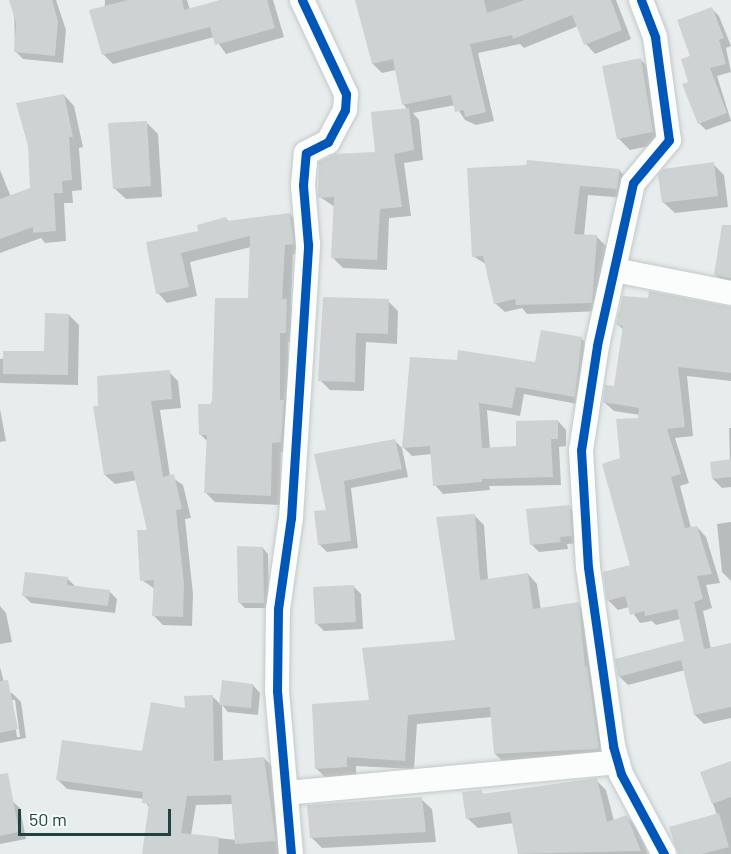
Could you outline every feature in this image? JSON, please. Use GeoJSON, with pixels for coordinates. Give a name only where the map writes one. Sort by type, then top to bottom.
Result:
{"type":"FeatureCollection","features":[{"type":"Feature","properties":{"kind":"street"},"geometry":{"type":"LineString","coordinates":[[291,854],[277,691],[278,609],[291,518],[308,245],[303,186],[306,153],[328,142],[345,110],[341,79],[319,43],[302,0]]}},
{"type":"Feature","properties":{"kind":"street"},"geometry":{"type":"LineString","coordinates":[[641,0],[655,37],[669,140],[633,183],[597,346],[581,450],[588,567],[618,762],[664,854]]}},
{"type":"Feature","properties":{"kind":"street"},"geometry":{"type":"LineString","coordinates":[[615,270],[731,293]]}},
{"type":"Feature","properties":{"kind":"street"},"geometry":{"type":"LineString","coordinates":[[286,793],[618,762]]}},
{"type":"Feature","properties":{"kind":"building"},"geometry":{"type":"Polygon","coordinates":[[[9,0],[52,0],[58,21],[55,56],[14,52],[16,23],[9,0]]]}},
{"type":"Feature","properties":{"kind":"building"},"geometry":{"type":"Polygon","coordinates":[[[128,0],[182,0],[184,10],[220,0],[267,0],[275,28],[215,45],[210,27],[102,55],[89,10],[128,0]]]}},
{"type":"Feature","properties":{"kind":"building"},"geometry":{"type":"Polygon","coordinates":[[[355,0],[484,0],[487,13],[525,0],[611,0],[622,30],[584,45],[572,15],[513,39],[512,35],[470,44],[486,112],[465,117],[464,110],[455,112],[451,95],[402,105],[393,59],[372,64],[355,0]]]}},
{"type":"Feature","properties":{"kind":"building"},"geometry":{"type":"Polygon","coordinates":[[[712,7],[724,38],[719,40],[726,64],[710,68],[727,113],[698,124],[682,84],[688,82],[681,59],[690,56],[677,20],[712,7]]]}},
{"type":"Feature","properties":{"kind":"building"},"geometry":{"type":"Polygon","coordinates":[[[641,58],[653,132],[617,139],[602,66],[641,58]]]}},
{"type":"Feature","properties":{"kind":"building"},"geometry":{"type":"Polygon","coordinates":[[[64,94],[73,137],[69,137],[72,180],[62,181],[63,193],[54,193],[56,231],[33,233],[33,227],[0,239],[0,199],[30,188],[28,146],[16,103],[64,94]]]}},
{"type":"Feature","properties":{"kind":"building"},"geometry":{"type":"Polygon","coordinates":[[[409,108],[414,150],[394,154],[402,207],[380,209],[377,260],[331,258],[334,197],[318,198],[319,162],[335,154],[375,152],[371,112],[409,108]]]}},
{"type":"Feature","properties":{"kind":"building"},"geometry":{"type":"Polygon","coordinates":[[[147,121],[151,186],[113,189],[108,123],[147,121]]]}},
{"type":"Feature","properties":{"kind":"building"},"geometry":{"type":"Polygon","coordinates":[[[527,160],[620,169],[617,189],[580,186],[574,234],[597,235],[592,303],[516,305],[515,299],[494,304],[483,256],[472,257],[467,168],[526,165],[527,160]]]}},
{"type":"Feature","properties":{"kind":"building"},"geometry":{"type":"Polygon","coordinates":[[[714,162],[718,196],[662,203],[658,175],[663,169],[714,162]]]}},
{"type":"Feature","properties":{"kind":"building"},"geometry":{"type":"Polygon","coordinates":[[[290,213],[294,244],[285,245],[282,299],[287,299],[286,333],[280,333],[280,400],[284,400],[281,442],[272,443],[271,496],[204,493],[207,435],[199,435],[198,404],[212,404],[215,298],[248,298],[250,236],[181,253],[189,287],[156,294],[146,242],[198,231],[197,225],[226,217],[227,221],[290,213]]]}},
{"type":"Feature","properties":{"kind":"building"},"geometry":{"type":"Polygon","coordinates":[[[722,225],[731,225],[731,278],[714,275],[722,225]]]}},
{"type":"Feature","properties":{"kind":"building"},"geometry":{"type":"Polygon","coordinates":[[[649,291],[731,307],[731,373],[678,367],[685,427],[667,429],[681,474],[671,477],[685,528],[697,526],[712,574],[697,576],[703,599],[694,602],[704,649],[731,643],[731,707],[694,715],[681,660],[618,677],[615,659],[684,641],[677,609],[645,616],[644,611],[630,615],[625,596],[607,601],[603,572],[630,565],[602,464],[620,458],[616,419],[638,418],[639,408],[603,402],[605,385],[614,386],[623,326],[616,325],[623,296],[648,298],[649,291]]]}},
{"type":"Feature","properties":{"kind":"building"},"geometry":{"type":"Polygon","coordinates":[[[323,297],[389,299],[388,334],[356,333],[355,382],[318,381],[323,297]]]}},
{"type":"Feature","properties":{"kind":"building"},"geometry":{"type":"Polygon","coordinates":[[[45,313],[69,314],[68,375],[3,374],[3,351],[44,351],[45,313]]]}},
{"type":"Feature","properties":{"kind":"building"},"geometry":{"type":"Polygon","coordinates":[[[541,330],[582,337],[575,397],[516,387],[512,408],[479,403],[482,448],[516,446],[516,421],[558,420],[558,439],[551,439],[553,477],[482,479],[482,482],[433,486],[430,446],[402,448],[410,357],[457,360],[458,350],[535,362],[541,330]]]}},
{"type":"Feature","properties":{"kind":"building"},"geometry":{"type":"Polygon","coordinates":[[[170,370],[172,399],[151,401],[163,477],[174,474],[182,509],[176,510],[184,584],[183,617],[152,616],[154,580],[140,581],[137,530],[147,530],[133,471],[104,475],[93,406],[98,406],[97,376],[170,370]]]}},
{"type":"Feature","properties":{"kind":"building"},"geometry":{"type":"Polygon","coordinates":[[[395,439],[402,469],[344,481],[351,541],[318,545],[314,511],[326,510],[314,454],[395,439]]]}},
{"type":"Feature","properties":{"kind":"building"},"geometry":{"type":"Polygon","coordinates":[[[731,459],[731,477],[712,479],[710,462],[731,459]]]}},
{"type":"Feature","properties":{"kind":"building"},"geometry":{"type":"Polygon","coordinates":[[[570,505],[572,536],[560,537],[561,542],[530,545],[526,509],[570,505]]]}},
{"type":"Feature","properties":{"kind":"building"},"geometry":{"type":"Polygon","coordinates":[[[475,514],[480,580],[528,573],[533,609],[579,602],[585,667],[587,666],[599,749],[494,754],[490,707],[408,715],[405,761],[347,757],[347,767],[315,769],[312,704],[369,700],[362,648],[455,640],[436,517],[475,514]]]}},
{"type":"Feature","properties":{"kind":"building"},"geometry":{"type":"Polygon","coordinates":[[[237,546],[263,547],[264,603],[238,603],[237,546]]]}},
{"type":"Feature","properties":{"kind":"building"},"geometry":{"type":"Polygon","coordinates":[[[25,572],[68,577],[67,585],[110,590],[108,606],[22,596],[25,572]]]}},
{"type":"Feature","properties":{"kind":"building"},"geometry":{"type":"Polygon","coordinates":[[[354,585],[356,622],[315,624],[313,587],[354,585]]]}},
{"type":"Feature","properties":{"kind":"building"},"geometry":{"type":"Polygon","coordinates":[[[8,680],[18,729],[0,733],[0,681],[8,680]]]}},
{"type":"Feature","properties":{"kind":"building"},"geometry":{"type":"Polygon","coordinates":[[[222,680],[253,684],[251,708],[219,705],[222,680]]]}},
{"type":"Feature","properties":{"kind":"building"},"geometry":{"type":"Polygon","coordinates":[[[213,695],[214,761],[264,757],[276,841],[235,844],[231,795],[187,796],[181,833],[219,837],[218,854],[142,854],[149,804],[142,803],[143,792],[56,780],[62,740],[142,751],[151,702],[185,708],[184,696],[213,695]]]}},
{"type":"Feature","properties":{"kind":"building"},"geometry":{"type":"Polygon","coordinates":[[[731,761],[731,797],[712,804],[700,772],[731,761]]]}},
{"type":"Feature","properties":{"kind":"building"},"geometry":{"type":"Polygon","coordinates":[[[8,773],[19,832],[0,836],[0,774],[8,773]]]}},
{"type":"Feature","properties":{"kind":"building"},"geometry":{"type":"Polygon","coordinates":[[[597,778],[607,822],[627,815],[641,851],[518,854],[510,812],[466,819],[462,792],[482,790],[482,794],[597,778]]]}},
{"type":"Feature","properties":{"kind":"building"},"geometry":{"type":"Polygon","coordinates":[[[422,797],[426,832],[310,838],[307,805],[422,797]]]}},
{"type":"Feature","properties":{"kind":"building"},"geometry":{"type":"Polygon","coordinates":[[[719,813],[729,847],[702,854],[678,854],[669,827],[719,813]]]}},
{"type":"Feature","properties":{"kind":"cycle path"},"geometry":{"type":"LineString","coordinates":[[291,854],[277,691],[278,609],[291,518],[308,245],[303,185],[306,153],[328,142],[345,110],[346,94],[302,0]]}},
{"type":"Feature","properties":{"kind":"cycle path"},"geometry":{"type":"LineString","coordinates":[[641,0],[655,37],[669,140],[633,183],[597,346],[581,450],[588,567],[613,746],[621,774],[664,854]]}}]}
